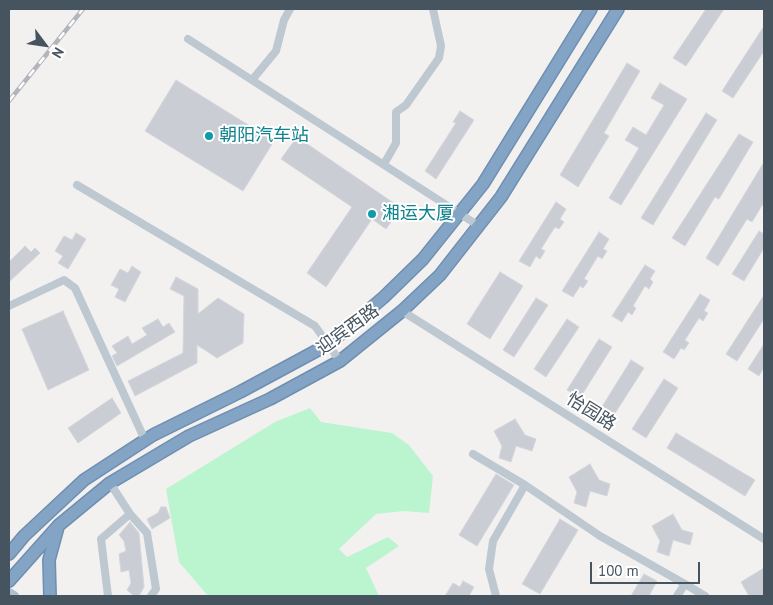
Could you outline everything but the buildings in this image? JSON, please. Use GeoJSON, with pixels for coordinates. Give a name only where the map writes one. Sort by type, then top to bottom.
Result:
{"type":"FeatureCollection","features":[{"type":"Feature","properties":{"kind":"highway","name":"迎宾西路"},"geometry":{"type":"LineString","coordinates":[[9,554],[24,536],[84,480],[145,440],[329,344],[384,298],[423,259],[462,213],[483,184],[591,9]]}},
{"type":"Feature","properties":{"kind":"highway","name":"迎宾西路"},"geometry":{"type":"LineString","coordinates":[[9,581],[59,524],[110,483],[189,436],[270,399],[340,361],[402,311],[440,276],[501,197],[618,9]]}},
{"type":"Feature","properties":{"kind":"highway"},"geometry":{"type":"LineString","coordinates":[[50,596],[49,560],[59,524]]}},
{"type":"Feature","properties":{"kind":"main road"},"geometry":{"type":"LineString","coordinates":[[9,593],[14,596]]}},
{"type":"Feature","properties":{"kind":"street"},"geometry":{"type":"LineString","coordinates":[[252,80],[276,51],[284,20],[290,9]]}},
{"type":"Feature","properties":{"kind":"street"},"geometry":{"type":"LineString","coordinates":[[384,164],[396,142],[396,112],[406,105],[439,58],[441,46],[434,9]]}},
{"type":"Feature","properties":{"kind":"street"},"geometry":{"type":"LineString","coordinates":[[188,39],[462,213],[478,226]]}},
{"type":"Feature","properties":{"kind":"street"},"geometry":{"type":"LineString","coordinates":[[77,185],[315,326],[340,361]]}},
{"type":"Feature","properties":{"kind":"street"},"geometry":{"type":"LineString","coordinates":[[9,306],[64,280],[76,288],[145,440]]}},
{"type":"Feature","properties":{"kind":"street","name":"怡园路"},"geometry":{"type":"LineString","coordinates":[[402,311],[764,537]]}},
{"type":"Feature","properties":{"kind":"street"},"geometry":{"type":"LineString","coordinates":[[473,454],[525,485],[600,536],[705,596]]}},
{"type":"Feature","properties":{"kind":"street"},"geometry":{"type":"LineString","coordinates":[[110,483],[130,514],[147,533],[156,589],[151,596]]}},
{"type":"Feature","properties":{"kind":"street"},"geometry":{"type":"LineString","coordinates":[[496,596],[488,569],[493,541],[525,485]]}},
{"type":"Feature","properties":{"kind":"street"},"geometry":{"type":"LineString","coordinates":[[108,596],[101,539],[130,514]]}},
{"type":"Feature","properties":{"kind":"street"},"geometry":{"type":"LineString","coordinates":[[677,596],[685,584]]}},
{"type":"Feature","properties":{"kind":"green space"},"geometry":{"type":"Polygon","coordinates":[[[310,408],[321,422],[392,433],[409,445],[433,476],[429,513],[404,511],[376,514],[339,549],[347,557],[388,537],[399,546],[366,568],[379,596],[208,596],[179,562],[166,489],[275,422],[310,408]]]}},
{"type":"Feature","properties":{"kind":"railway"},"geometry":{"type":"LineString","coordinates":[[9,101],[83,9]]}},
{"type":"Feature","properties":{"kind":"place","name":"朝阳汽车站"},"geometry":{"type":"Point","coordinates":[209,136]}},
{"type":"Feature","properties":{"kind":"place","name":"湘运大厦"},"geometry":{"type":"Point","coordinates":[372,214]}}]}
